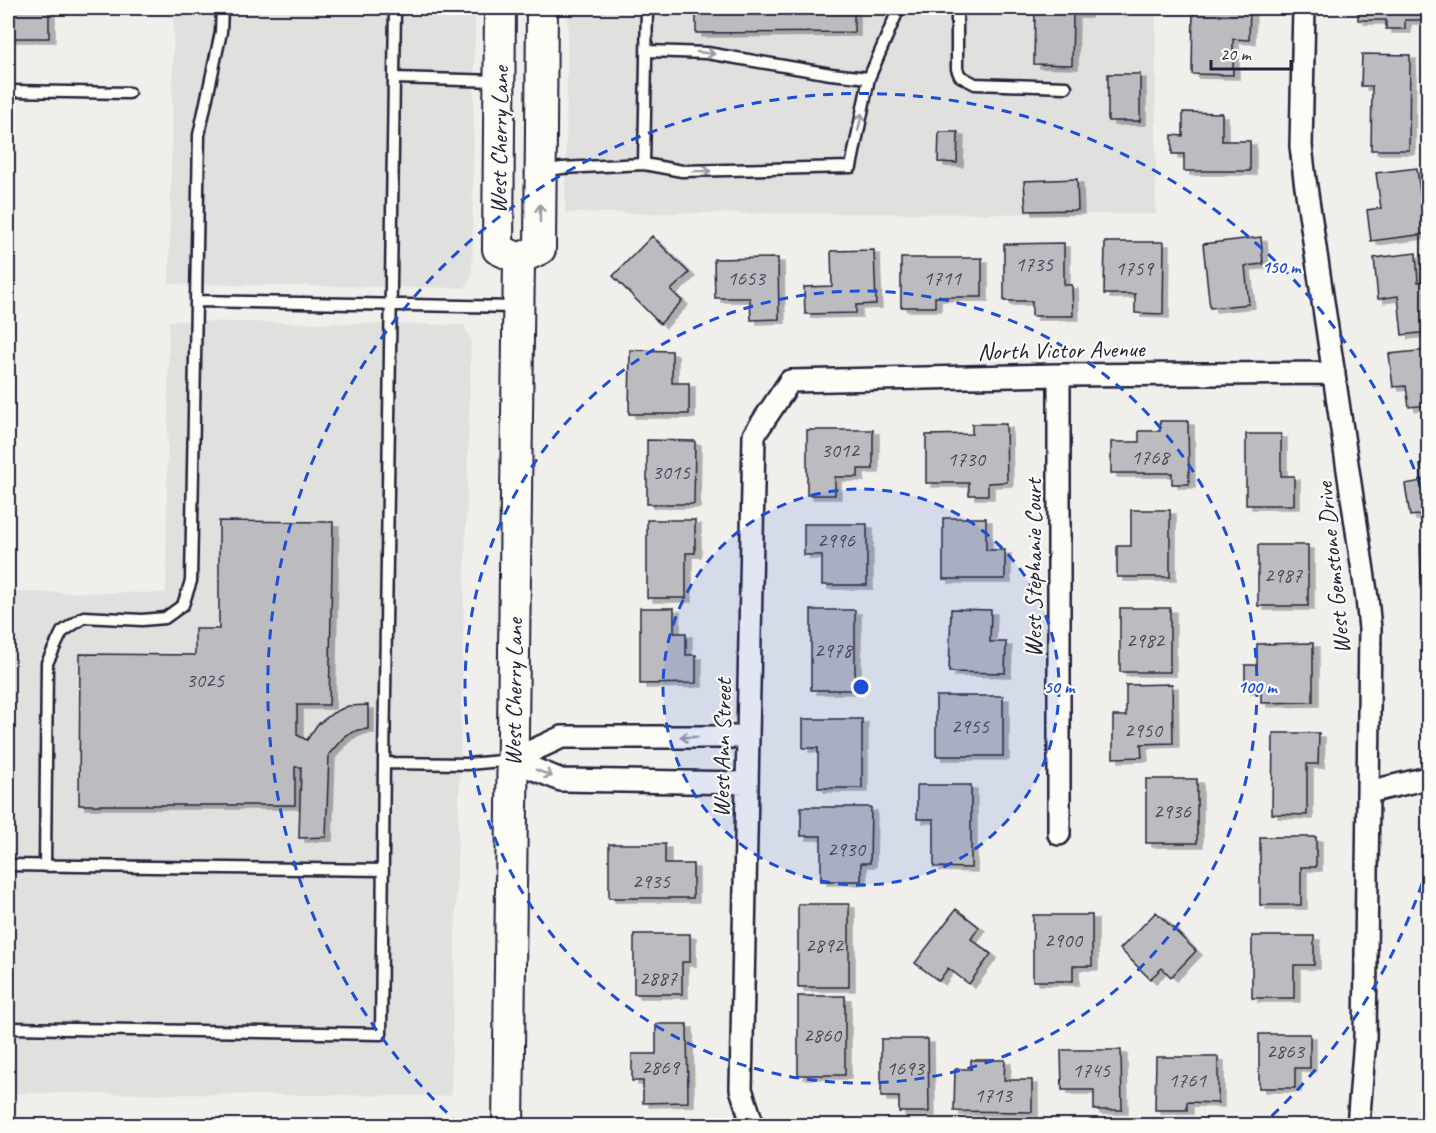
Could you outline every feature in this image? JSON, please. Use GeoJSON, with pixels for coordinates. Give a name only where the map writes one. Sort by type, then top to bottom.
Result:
{"type":"FeatureCollection","features":[{"type":"Feature","properties":{"kind":"main road","name":"West Cherry Lane"},"geometry":{"type":"LineString","coordinates":[[500,8],[498,249],[519,259]]}},
{"type":"Feature","properties":{"kind":"main road","name":"West Cherry Lane"},"geometry":{"type":"LineString","coordinates":[[519,259],[540,249],[542,8]]}},
{"type":"Feature","properties":{"kind":"main road","name":"West Cherry Lane"},"geometry":{"type":"LineString","coordinates":[[508,1125],[519,259]]}},
{"type":"Feature","properties":{"kind":"street","name":"West Gemstone Drive"},"geometry":{"type":"LineString","coordinates":[[1304,8],[1301,146],[1369,619],[1365,1039],[1358,1125]]}},
{"type":"Feature","properties":{"kind":"street","name":"North Victor Avenue"},"geometry":{"type":"LineString","coordinates":[[790,381],[1059,375],[1334,373]]}},
{"type":"Feature","properties":{"kind":"street","name":"West Stephanie Court"},"geometry":{"type":"LineString","coordinates":[[1059,375],[1059,834]]}},
{"type":"Feature","properties":{"kind":"street","name":"West Ann Street"},"geometry":{"type":"LineString","coordinates":[[753,1125],[741,1089],[754,435],[790,381]]}},
{"type":"Feature","properties":{"kind":"street"},"geometry":{"type":"LineString","coordinates":[[512,760],[562,737],[748,737]]}},
{"type":"Feature","properties":{"kind":"street"},"geometry":{"type":"LineString","coordinates":[[512,760],[561,780],[747,783]]}},
{"type":"Feature","properties":{"kind":"street"},"geometry":{"type":"LineString","coordinates":[[1368,792],[1428,778]]}},
{"type":"Feature","properties":{"kind":"lane"},"geometry":{"type":"LineString","coordinates":[[45,866],[47,663],[62,632],[84,617],[142,620],[165,618],[183,605],[191,581],[199,135],[221,32],[222,8]]}},
{"type":"Feature","properties":{"kind":"lane"},"geometry":{"type":"LineString","coordinates":[[8,1028],[381,1034],[395,8]]}},
{"type":"Feature","properties":{"kind":"lane"},"geometry":{"type":"LineString","coordinates":[[644,164],[647,8]]}},
{"type":"Feature","properties":{"kind":"lane"},"geometry":{"type":"LineString","coordinates":[[541,171],[644,164],[682,171],[850,167],[869,78],[899,8]]}},
{"type":"Feature","properties":{"kind":"lane"},"geometry":{"type":"LineString","coordinates":[[957,8],[957,69],[960,76],[975,84],[1066,87]]}},
{"type":"Feature","properties":{"kind":"lane"},"geometry":{"type":"LineString","coordinates":[[647,51],[707,52],[831,74],[869,78]]}},
{"type":"Feature","properties":{"kind":"lane"},"geometry":{"type":"LineString","coordinates":[[394,78],[500,81]]}},
{"type":"Feature","properties":{"kind":"lane"},"geometry":{"type":"LineString","coordinates":[[8,91],[129,93]]}},
{"type":"Feature","properties":{"kind":"lane"},"geometry":{"type":"LineString","coordinates":[[196,301],[519,307]]}},
{"type":"Feature","properties":{"kind":"lane"},"geometry":{"type":"LineString","coordinates":[[384,763],[468,764],[512,760]]}},
{"type":"Feature","properties":{"kind":"lane"},"geometry":{"type":"LineString","coordinates":[[8,865],[383,870]]}},
{"type":"Feature","properties":{"kind":"shaded area"},"geometry":{"type":"Polygon","coordinates":[[[174,8],[475,8],[472,275],[465,288],[169,284],[174,8]]]}},
{"type":"Feature","properties":{"kind":"shaded area"},"geometry":{"type":"Polygon","coordinates":[[[568,8],[1156,8],[1156,214],[565,213],[568,8]]]}},
{"type":"Feature","properties":{"kind":"shaded area"},"geometry":{"type":"Polygon","coordinates":[[[169,321],[464,325],[471,340],[451,1096],[8,1093],[8,592],[166,593],[169,321]]]}},
{"type":"Feature","properties":{"kind":"building"},"geometry":{"type":"Polygon","coordinates":[[[8,8],[49,8],[49,38],[8,38],[8,8]]]}},
{"type":"Feature","properties":{"kind":"building"},"geometry":{"type":"Polygon","coordinates":[[[696,8],[854,8],[854,32],[696,33],[696,8]]]}},
{"type":"Feature","properties":{"kind":"building"},"geometry":{"type":"Polygon","coordinates":[[[1018,8],[1086,8],[1085,14],[1073,14],[1072,65],[1034,64],[1035,10],[1018,10],[1018,8]]]}},
{"type":"Feature","properties":{"kind":"building"},"geometry":{"type":"Polygon","coordinates":[[[1193,8],[1250,8],[1249,40],[1233,39],[1233,75],[1192,74],[1193,8]]]}},
{"type":"Feature","properties":{"kind":"building"},"geometry":{"type":"Polygon","coordinates":[[[1358,8],[1428,8],[1428,20],[1405,20],[1405,29],[1386,29],[1386,20],[1358,20],[1358,8]]]}},
{"type":"Feature","properties":{"kind":"building"},"geometry":{"type":"Polygon","coordinates":[[[1362,54],[1410,55],[1409,150],[1371,150],[1372,86],[1361,86],[1362,54]]]}},
{"type":"Feature","properties":{"kind":"building"},"geometry":{"type":"Polygon","coordinates":[[[1108,74],[1140,74],[1140,121],[1108,121],[1108,74]]]}},
{"type":"Feature","properties":{"kind":"building"},"geometry":{"type":"Polygon","coordinates":[[[1183,112],[1222,113],[1222,141],[1250,141],[1250,171],[1184,171],[1184,154],[1172,154],[1172,135],[1183,136],[1183,112]]]}},
{"type":"Feature","properties":{"kind":"building"},"geometry":{"type":"Polygon","coordinates":[[[939,132],[958,132],[957,163],[938,162],[939,132]]]}},
{"type":"Feature","properties":{"kind":"building"},"geometry":{"type":"Polygon","coordinates":[[[1417,168],[1425,234],[1371,241],[1367,210],[1381,208],[1376,173],[1417,168]]]}},
{"type":"Feature","properties":{"kind":"building"},"geometry":{"type":"Polygon","coordinates":[[[1077,179],[1078,210],[1026,211],[1024,181],[1077,179]]]}},
{"type":"Feature","properties":{"kind":"building"},"geometry":{"type":"Polygon","coordinates":[[[652,236],[689,273],[671,290],[682,301],[660,324],[613,276],[652,236]]]}},
{"type":"Feature","properties":{"kind":"building"},"geometry":{"type":"Polygon","coordinates":[[[1261,237],[1263,264],[1245,266],[1249,304],[1210,308],[1203,244],[1261,237]]]}},
{"type":"Feature","properties":{"kind":"building"},"geometry":{"type":"Polygon","coordinates":[[[1105,242],[1164,242],[1163,314],[1135,313],[1135,294],[1104,294],[1105,242]]]}},
{"type":"Feature","properties":{"kind":"building"},"geometry":{"type":"Polygon","coordinates":[[[1064,243],[1064,285],[1072,285],[1073,316],[1032,316],[1032,301],[1004,301],[1004,244],[1064,243]]]}},
{"type":"Feature","properties":{"kind":"building"},"geometry":{"type":"Polygon","coordinates":[[[874,250],[876,304],[856,305],[856,313],[805,314],[804,287],[832,286],[831,251],[874,250]]]}},
{"type":"Feature","properties":{"kind":"building"},"geometry":{"type":"Polygon","coordinates":[[[1416,253],[1418,282],[1428,280],[1428,332],[1402,335],[1398,296],[1378,299],[1374,258],[1416,253]]]}},
{"type":"Feature","properties":{"kind":"building"},"geometry":{"type":"Polygon","coordinates":[[[778,258],[779,319],[751,320],[750,298],[715,298],[714,259],[778,258]]]}},
{"type":"Feature","properties":{"kind":"building"},"geometry":{"type":"Polygon","coordinates":[[[901,258],[982,258],[982,297],[935,297],[935,307],[901,307],[901,258]]]}},
{"type":"Feature","properties":{"kind":"building"},"geometry":{"type":"Polygon","coordinates":[[[630,350],[672,351],[672,383],[689,383],[689,414],[629,414],[630,350]]]}},
{"type":"Feature","properties":{"kind":"building"},"geometry":{"type":"Polygon","coordinates":[[[1428,350],[1428,405],[1409,407],[1406,386],[1393,387],[1389,354],[1428,350]]]}},
{"type":"Feature","properties":{"kind":"building"},"geometry":{"type":"Polygon","coordinates":[[[1160,421],[1188,421],[1189,484],[1172,484],[1172,473],[1111,473],[1111,442],[1139,442],[1139,431],[1160,431],[1160,421]]]}},
{"type":"Feature","properties":{"kind":"building"},"geometry":{"type":"Polygon","coordinates":[[[972,424],[1006,424],[1007,482],[988,483],[988,495],[969,495],[969,483],[926,483],[926,435],[972,434],[972,424]]]}},
{"type":"Feature","properties":{"kind":"building"},"geometry":{"type":"Polygon","coordinates":[[[807,430],[873,430],[873,469],[858,469],[858,477],[835,477],[835,495],[807,495],[807,430]]]}},
{"type":"Feature","properties":{"kind":"building"},"geometry":{"type":"Polygon","coordinates":[[[1246,434],[1281,434],[1281,476],[1294,476],[1294,505],[1246,505],[1246,434]]]}},
{"type":"Feature","properties":{"kind":"building"},"geometry":{"type":"Polygon","coordinates":[[[647,440],[695,441],[694,504],[647,504],[647,440]]]}},
{"type":"Feature","properties":{"kind":"building"},"geometry":{"type":"Polygon","coordinates":[[[1428,464],[1428,514],[1410,516],[1405,484],[1422,481],[1420,465],[1428,464]]]}},
{"type":"Feature","properties":{"kind":"building"},"geometry":{"type":"Polygon","coordinates":[[[1131,510],[1170,510],[1170,577],[1117,577],[1117,546],[1131,546],[1131,510]]]}},
{"type":"Feature","properties":{"kind":"building"},"geometry":{"type":"Polygon","coordinates":[[[943,518],[986,518],[986,550],[1005,550],[1005,579],[943,579],[943,518]]]}},
{"type":"Feature","properties":{"kind":"building"},"geometry":{"type":"Polygon","coordinates":[[[647,520],[695,520],[695,553],[686,553],[686,598],[647,598],[647,520]]]}},
{"type":"Feature","properties":{"kind":"building"},"geometry":{"type":"Polygon","coordinates":[[[219,521],[333,522],[329,705],[297,705],[297,735],[307,740],[317,725],[333,713],[348,706],[368,705],[368,729],[346,735],[329,754],[326,837],[299,838],[301,767],[295,767],[295,805],[79,805],[80,654],[195,655],[195,629],[219,629],[219,521]]]}},
{"type":"Feature","properties":{"kind":"building"},"geometry":{"type":"Polygon","coordinates":[[[804,524],[867,524],[867,585],[822,585],[822,555],[804,555],[804,524]]]}},
{"type":"Feature","properties":{"kind":"building"},"geometry":{"type":"Polygon","coordinates":[[[1420,544],[1428,544],[1428,577],[1421,578],[1420,544]]]}},
{"type":"Feature","properties":{"kind":"building"},"geometry":{"type":"Polygon","coordinates":[[[1258,545],[1308,545],[1308,606],[1258,606],[1258,545]]]}},
{"type":"Feature","properties":{"kind":"building"},"geometry":{"type":"Polygon","coordinates":[[[640,608],[674,608],[674,633],[686,633],[686,655],[696,655],[696,683],[640,684],[640,608]]]}},
{"type":"Feature","properties":{"kind":"building"},"geometry":{"type":"Polygon","coordinates":[[[1120,608],[1170,608],[1170,672],[1120,672],[1120,608]]]}},
{"type":"Feature","properties":{"kind":"building"},"geometry":{"type":"Polygon","coordinates":[[[951,609],[991,610],[990,642],[1006,642],[1005,673],[949,672],[951,609]]]}},
{"type":"Feature","properties":{"kind":"building"},"geometry":{"type":"Polygon","coordinates":[[[811,610],[855,610],[855,690],[811,690],[811,610]]]}},
{"type":"Feature","properties":{"kind":"building"},"geometry":{"type":"Polygon","coordinates":[[[1313,643],[1313,702],[1261,703],[1261,689],[1245,689],[1245,665],[1257,665],[1257,644],[1313,643]]]}},
{"type":"Feature","properties":{"kind":"building"},"geometry":{"type":"Polygon","coordinates":[[[1172,684],[1173,743],[1141,744],[1142,757],[1113,758],[1113,716],[1126,716],[1126,685],[1172,684]]]}},
{"type":"Feature","properties":{"kind":"building"},"geometry":{"type":"Polygon","coordinates":[[[936,696],[1003,696],[1003,756],[936,756],[936,696]]]}},
{"type":"Feature","properties":{"kind":"building"},"geometry":{"type":"Polygon","coordinates":[[[803,719],[862,719],[862,788],[818,788],[818,748],[803,748],[803,719]]]}},
{"type":"Feature","properties":{"kind":"building"},"geometry":{"type":"Polygon","coordinates":[[[1273,733],[1319,733],[1318,764],[1307,764],[1307,815],[1272,814],[1273,733]]]}},
{"type":"Feature","properties":{"kind":"building"},"geometry":{"type":"Polygon","coordinates":[[[1146,779],[1197,779],[1197,843],[1146,843],[1146,779]]]}},
{"type":"Feature","properties":{"kind":"building"},"geometry":{"type":"Polygon","coordinates":[[[917,785],[971,785],[971,868],[934,867],[934,819],[917,819],[917,785]]]}},
{"type":"Feature","properties":{"kind":"building"},"geometry":{"type":"Polygon","coordinates":[[[801,807],[871,807],[870,863],[861,863],[861,881],[821,881],[821,836],[801,836],[801,807]]]}},
{"type":"Feature","properties":{"kind":"building"},"geometry":{"type":"Polygon","coordinates":[[[1428,830],[1428,869],[1423,831],[1428,830]]]}},
{"type":"Feature","properties":{"kind":"building"},"geometry":{"type":"Polygon","coordinates":[[[1260,837],[1316,837],[1316,867],[1301,867],[1301,905],[1260,905],[1260,837]]]}},
{"type":"Feature","properties":{"kind":"building"},"geometry":{"type":"Polygon","coordinates":[[[609,844],[665,844],[665,864],[693,864],[693,898],[609,898],[609,844]]]}},
{"type":"Feature","properties":{"kind":"building"},"geometry":{"type":"Polygon","coordinates":[[[798,904],[849,904],[849,987],[798,987],[798,904]]]}},
{"type":"Feature","properties":{"kind":"building"},"geometry":{"type":"Polygon","coordinates":[[[956,909],[979,927],[971,939],[991,954],[969,984],[948,968],[939,981],[915,963],[956,909]]]}},
{"type":"Feature","properties":{"kind":"building"},"geometry":{"type":"Polygon","coordinates":[[[1156,912],[1196,951],[1171,977],[1162,968],[1150,979],[1120,949],[1156,912]]]}},
{"type":"Feature","properties":{"kind":"building"},"geometry":{"type":"Polygon","coordinates":[[[1033,915],[1092,915],[1092,966],[1073,966],[1073,981],[1033,981],[1033,915]]]}},
{"type":"Feature","properties":{"kind":"building"},"geometry":{"type":"Polygon","coordinates":[[[634,934],[690,934],[690,962],[682,962],[682,994],[634,994],[634,934]]]}},
{"type":"Feature","properties":{"kind":"building"},"geometry":{"type":"Polygon","coordinates":[[[1252,936],[1314,936],[1314,965],[1294,965],[1294,998],[1252,998],[1252,936]]]}},
{"type":"Feature","properties":{"kind":"building"},"geometry":{"type":"Polygon","coordinates":[[[798,996],[845,996],[845,1075],[798,1075],[798,996]]]}},
{"type":"Feature","properties":{"kind":"building"},"geometry":{"type":"Polygon","coordinates":[[[656,1024],[687,1024],[688,1102],[643,1103],[643,1081],[632,1081],[632,1054],[656,1054],[656,1024]]]}},
{"type":"Feature","properties":{"kind":"building"},"geometry":{"type":"Polygon","coordinates":[[[1259,1034],[1310,1034],[1310,1068],[1295,1068],[1295,1088],[1259,1088],[1259,1034]]]}},
{"type":"Feature","properties":{"kind":"building"},"geometry":{"type":"Polygon","coordinates":[[[881,1039],[928,1039],[929,1112],[899,1112],[899,1097],[881,1097],[881,1039]]]}},
{"type":"Feature","properties":{"kind":"building"},"geometry":{"type":"Polygon","coordinates":[[[1061,1050],[1121,1050],[1122,1110],[1094,1110],[1094,1090],[1062,1090],[1061,1050]]]}},
{"type":"Feature","properties":{"kind":"building"},"geometry":{"type":"Polygon","coordinates":[[[1156,1057],[1218,1057],[1218,1103],[1187,1102],[1187,1110],[1155,1110],[1156,1057]]]}},
{"type":"Feature","properties":{"kind":"building"},"geometry":{"type":"Polygon","coordinates":[[[971,1060],[1005,1060],[1004,1080],[1032,1080],[1032,1112],[954,1111],[955,1069],[971,1069],[971,1060]]]}},
{"type":"Feature","properties":{"kind":"building"},"geometry":{"type":"Polygon","coordinates":[[[659,1120],[660,1126],[595,1126],[659,1120]]]}}]}
